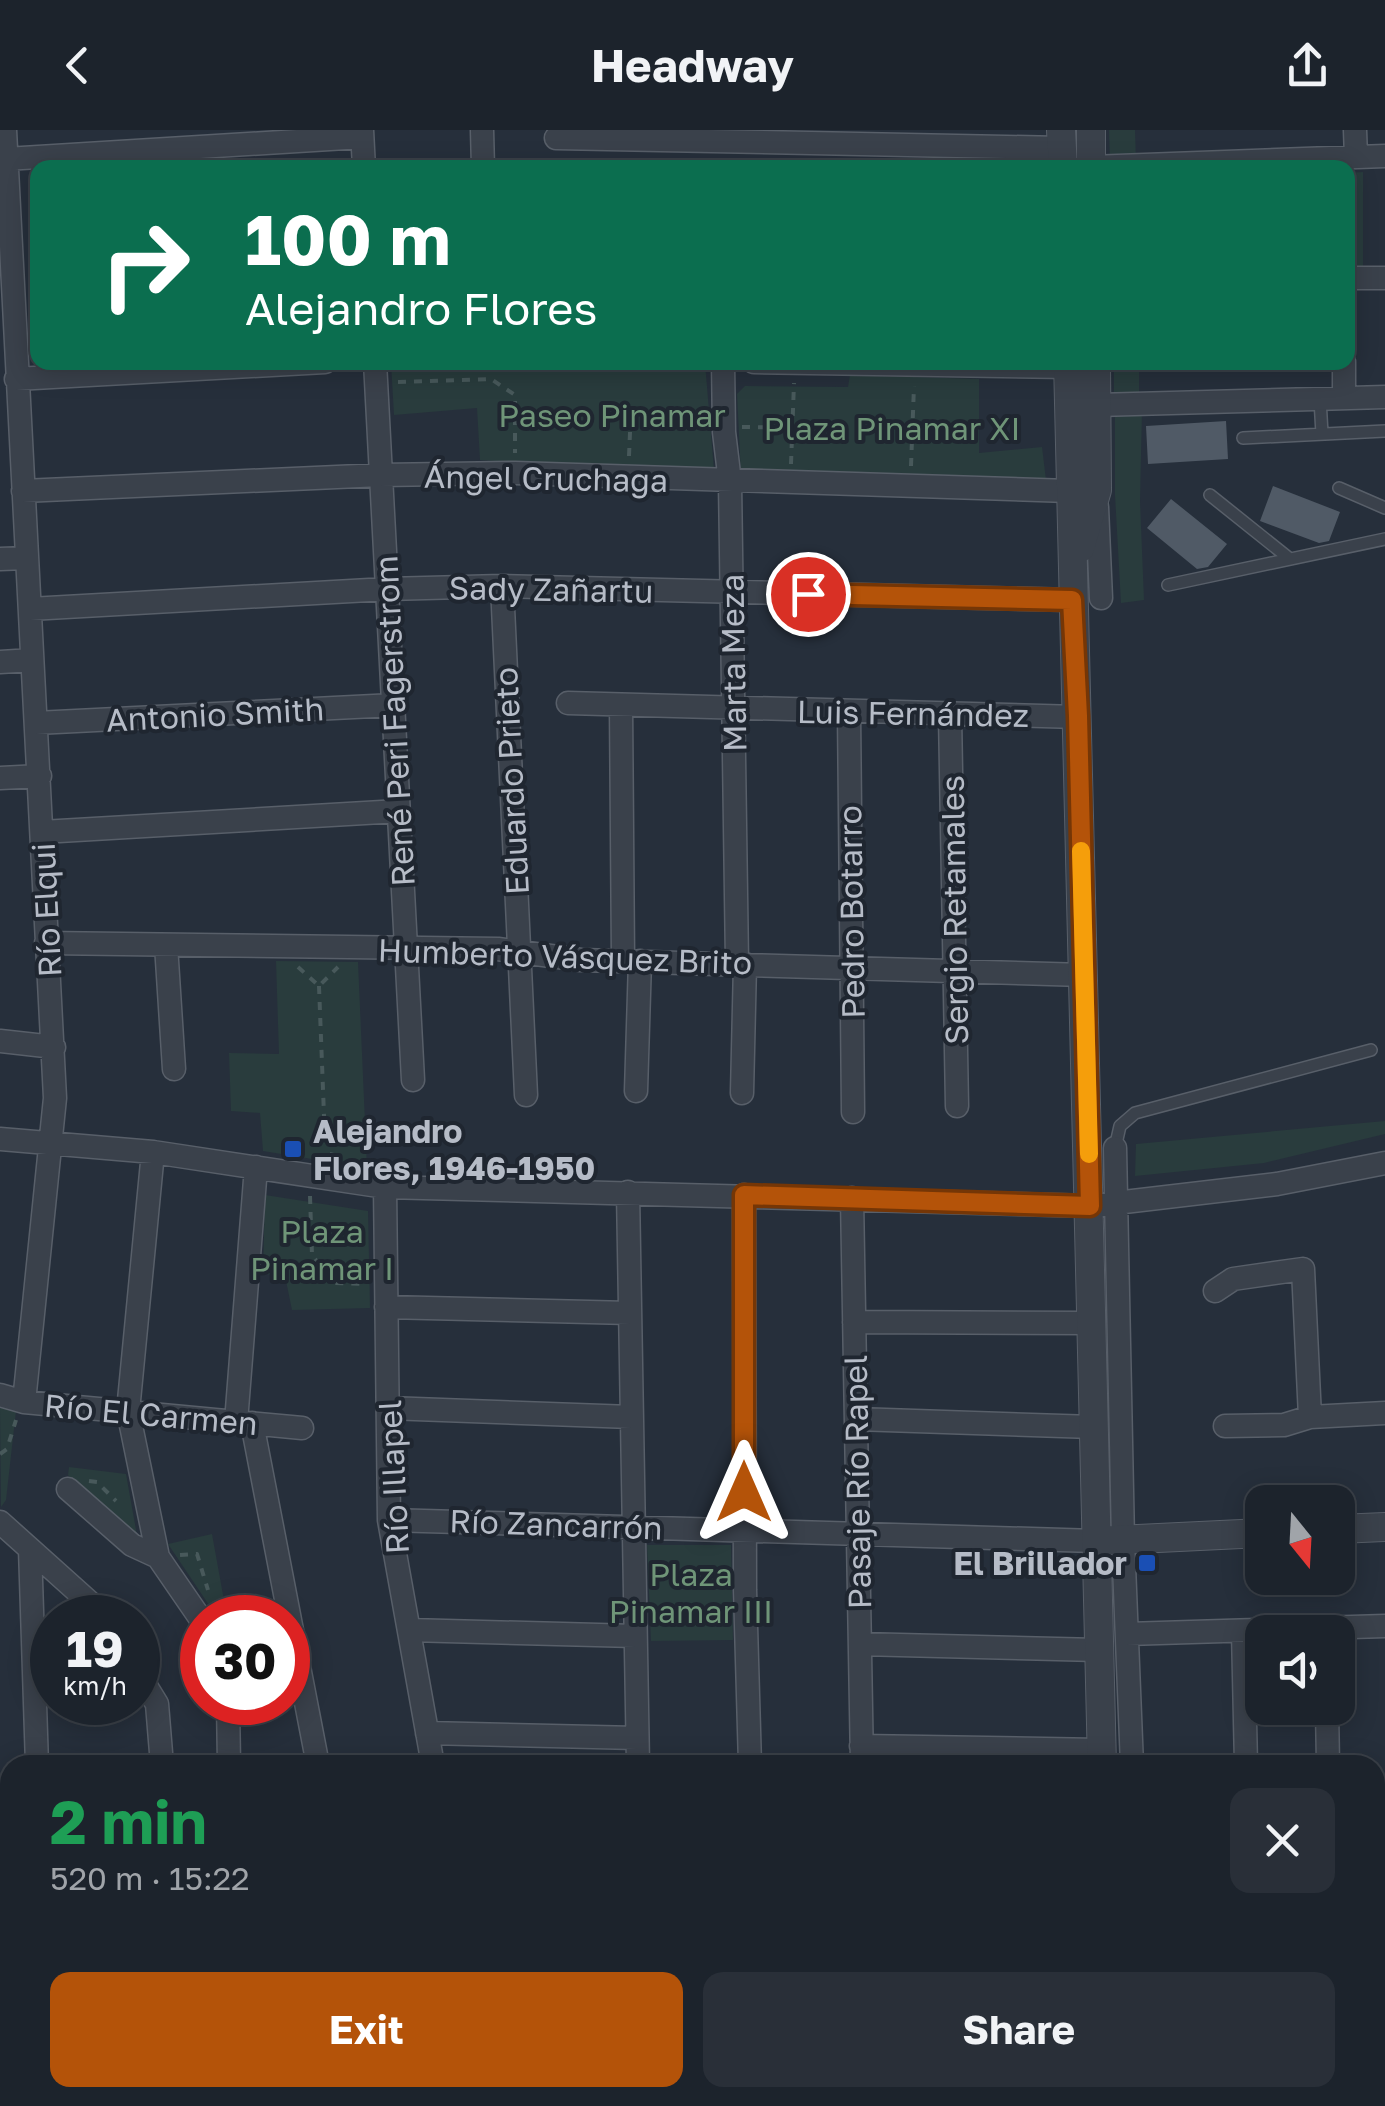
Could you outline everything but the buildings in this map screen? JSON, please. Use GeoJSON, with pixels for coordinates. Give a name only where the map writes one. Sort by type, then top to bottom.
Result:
{"type":"FeatureCollection","features":[{"type":"Feature","properties":{"kind":"street","name":"Río Elqui"},"geometry":{"type":"LineString","coordinates":[[5,130],[16,379],[10,417],[23,490],[56,1098],[24,1402]]}},
{"type":"Feature","properties":{"kind":"street"},"geometry":{"type":"LineString","coordinates":[[482,130],[483,160]]}},
{"type":"Feature","properties":{"kind":"street"},"geometry":{"type":"LineString","coordinates":[[1090,130],[1091,160]]}},
{"type":"Feature","properties":{"kind":"street"},"geometry":{"type":"LineString","coordinates":[[1356,130],[1356,157]]}},
{"type":"Feature","properties":{"kind":"street"},"geometry":{"type":"LineString","coordinates":[[6,159],[362,133],[364,160]]}},
{"type":"Feature","properties":{"kind":"street"},"geometry":{"type":"LineString","coordinates":[[556,138],[725,136],[1062,149]]}},
{"type":"Feature","properties":{"kind":"street"},"geometry":{"type":"LineString","coordinates":[[1276,160],[1385,156]]}},
{"type":"Feature","properties":{"kind":"street"},"geometry":{"type":"LineString","coordinates":[[12,271],[30,270]]}},
{"type":"Feature","properties":{"kind":"street"},"geometry":{"type":"LineString","coordinates":[[1355,278],[1385,278]]}},
{"type":"Feature","properties":{"kind":"street"},"geometry":{"type":"LineString","coordinates":[[16,379],[180,370]]}},
{"type":"Feature","properties":{"kind":"street","name":"René Peri Fagerstrom"},"geometry":{"type":"LineString","coordinates":[[374,370],[413,1080]]}},
{"type":"Feature","properties":{"kind":"street","name":"Marta Meza"},"geometry":{"type":"LineString","coordinates":[[723,370],[730,482],[742,1093]]}},
{"type":"Feature","properties":{"kind":"street"},"geometry":{"type":"LineString","coordinates":[[1069,370],[1101,598]]}},
{"type":"Feature","properties":{"kind":"street"},"geometry":{"type":"LineString","coordinates":[[1096,370],[1097,405],[1071,589],[1084,975],[1102,1204],[1109,1540],[1098,1650],[1102,1755]]}},
{"type":"Feature","properties":{"kind":"street"},"geometry":{"type":"LineString","coordinates":[[1344,370],[1344,398]]}},
{"type":"Feature","properties":{"kind":"street"},"geometry":{"type":"LineString","coordinates":[[1097,405],[1385,397]]}},
{"type":"Feature","properties":{"kind":"street","name":"Ángel Cruchaga"},"geometry":{"type":"LineString","coordinates":[[23,490],[514,473],[1083,490]]}},
{"type":"Feature","properties":{"kind":"street"},"geometry":{"type":"LineString","coordinates":[[0,558],[27,558]]}},
{"type":"Feature","properties":{"kind":"street","name":"Sady Zañartu"},"geometry":{"type":"LineString","coordinates":[[30,609],[502,586],[732,592],[1071,589]]}},
{"type":"Feature","properties":{"kind":"street","name":"Eduardo Prieto"},"geometry":{"type":"LineString","coordinates":[[502,586],[526,1095]]}},
{"type":"Feature","properties":{"kind":"street"},"geometry":{"type":"LineString","coordinates":[[0,662],[32,660]]}},
{"type":"Feature","properties":{"kind":"street","name":"Luis Fernández"},"geometry":{"type":"LineString","coordinates":[[568,703],[1078,716]]}},
{"type":"Feature","properties":{"kind":"street","name":"Antonio Smith"},"geometry":{"type":"LineString","coordinates":[[36,723],[394,705]]}},
{"type":"Feature","properties":{"kind":"street"},"geometry":{"type":"LineString","coordinates":[[620,705],[636,1091]]}},
{"type":"Feature","properties":{"kind":"street","name":"Pedro Botarro"},"geometry":{"type":"LineString","coordinates":[[848,712],[853,1112]]}},
{"type":"Feature","properties":{"kind":"street","name":"Sergio Retamales"},"geometry":{"type":"LineString","coordinates":[[950,715],[957,1106]]}},
{"type":"Feature","properties":{"kind":"street"},"geometry":{"type":"LineString","coordinates":[[0,778],[40,776]]}},
{"type":"Feature","properties":{"kind":"street"},"geometry":{"type":"LineString","coordinates":[[42,832],[399,811]]}},
{"type":"Feature","properties":{"kind":"street","name":"Humberto Vásquez Brito"},"geometry":{"type":"LineString","coordinates":[[46,944],[518,950],[581,960],[1084,975]]}},
{"type":"Feature","properties":{"kind":"street"},"geometry":{"type":"LineString","coordinates":[[166,945],[174,1069]]}},
{"type":"Feature","properties":{"kind":"street"},"geometry":{"type":"LineString","coordinates":[[0,1041],[54,1047]]}},
{"type":"Feature","properties":{"kind":"street"},"geometry":{"type":"LineString","coordinates":[[0,1139],[153,1152],[385,1187],[1102,1204],[1258,1186],[1385,1163]]}},
{"type":"Feature","properties":{"kind":"street"},"geometry":{"type":"LineString","coordinates":[[1115,1148],[1102,1204],[1092,1324],[1093,1428],[1127,1634],[1132,1755]]}},
{"type":"Feature","properties":{"kind":"street"},"geometry":{"type":"LineString","coordinates":[[153,1152],[128,1412],[158,1557],[184,1595]]}},
{"type":"Feature","properties":{"kind":"street"},"geometry":{"type":"LineString","coordinates":[[256,1167],[244,1422],[282,1595]]}},
{"type":"Feature","properties":{"kind":"street","name":"Río Illapel"},"geometry":{"type":"LineString","coordinates":[[385,1187],[389,1520],[431,1755]]}},
{"type":"Feature","properties":{"kind":"street"},"geometry":{"type":"LineString","coordinates":[[628,1192],[638,1755]]}},
{"type":"Feature","properties":{"kind":"street"},"geometry":{"type":"LineString","coordinates":[[744,1195],[744,1529],[750,1755]]}},
{"type":"Feature","properties":{"kind":"street","name":"Pasaje Río Rapel"},"geometry":{"type":"LineString","coordinates":[[852,1198],[862,1755]]}},
{"type":"Feature","properties":{"kind":"street"},"geometry":{"type":"LineString","coordinates":[[1216,1292],[1234,1278],[1303,1269],[1310,1416]]}},
{"type":"Feature","properties":{"kind":"street"},"geometry":{"type":"LineString","coordinates":[[386,1296],[630,1312]]}},
{"type":"Feature","properties":{"kind":"street"},"geometry":{"type":"LineString","coordinates":[[854,1322],[1092,1324]]}},
{"type":"Feature","properties":{"kind":"street","name":"Río El Carmen"},"geometry":{"type":"LineString","coordinates":[[0,1394],[24,1402],[302,1428]]}},
{"type":"Feature","properties":{"kind":"street"},"geometry":{"type":"LineString","coordinates":[[388,1408],[631,1417]]}},
{"type":"Feature","properties":{"kind":"street"},"geometry":{"type":"LineString","coordinates":[[1225,1426],[1284,1425],[1310,1416],[1385,1413]]}},
{"type":"Feature","properties":{"kind":"street"},"geometry":{"type":"LineString","coordinates":[[856,1419],[1093,1428]]}},
{"type":"Feature","properties":{"kind":"street"},"geometry":{"type":"LineString","coordinates":[[68,1488],[132,1544],[158,1557]]}},
{"type":"Feature","properties":{"kind":"street","name":"Río Zancarrón"},"geometry":{"type":"LineString","coordinates":[[389,1520],[1109,1540],[1245,1534]]}},
{"type":"Feature","properties":{"kind":"street"},"geometry":{"type":"LineString","coordinates":[[0,1522],[81,1595]]}},
{"type":"Feature","properties":{"kind":"street"},"geometry":{"type":"LineString","coordinates":[[1355,1529],[1385,1527]]}},
{"type":"Feature","properties":{"kind":"street"},"geometry":{"type":"LineString","coordinates":[[30,1549],[37,1755]]}},
{"type":"Feature","properties":{"kind":"street"},"geometry":{"type":"LineString","coordinates":[[1355,1629],[1385,1626]]}},
{"type":"Feature","properties":{"kind":"street"},"geometry":{"type":"LineString","coordinates":[[409,1630],[635,1636]]}},
{"type":"Feature","properties":{"kind":"street"},"geometry":{"type":"LineString","coordinates":[[1242,1632],[1245,1651]]}},
{"type":"Feature","properties":{"kind":"street"},"geometry":{"type":"LineString","coordinates":[[1127,1634],[1245,1632]]}},
{"type":"Feature","properties":{"kind":"street"},"geometry":{"type":"LineString","coordinates":[[860,1644],[1098,1650]]}},
{"type":"Feature","properties":{"kind":"street"},"geometry":{"type":"LineString","coordinates":[[159,1725],[161,1755]]}},
{"type":"Feature","properties":{"kind":"street"},"geometry":{"type":"LineString","coordinates":[[230,1725],[231,1755]]}},
{"type":"Feature","properties":{"kind":"street"},"geometry":{"type":"LineString","coordinates":[[310,1725],[316,1755]]}},
{"type":"Feature","properties":{"kind":"street"},"geometry":{"type":"LineString","coordinates":[[1247,1755],[1252,1725]]}},
{"type":"Feature","properties":{"kind":"street"},"geometry":{"type":"LineString","coordinates":[[1327,1725],[1328,1755]]}},
{"type":"Feature","properties":{"kind":"street"},"geometry":{"type":"LineString","coordinates":[[427,1733],[637,1738]]}},
{"type":"Feature","properties":{"kind":"lane"},"geometry":{"type":"LineString","coordinates":[[1320,399],[1322,434]]}},
{"type":"Feature","properties":{"kind":"lane"},"geometry":{"type":"LineString","coordinates":[[1244,438],[1385,431]]}},
{"type":"Feature","properties":{"kind":"lane"},"geometry":{"type":"LineString","coordinates":[[1339,488],[1385,508]]}},
{"type":"Feature","properties":{"kind":"lane"},"geometry":{"type":"LineString","coordinates":[[1210,495],[1290,559]]}},
{"type":"Feature","properties":{"kind":"lane"},"geometry":{"type":"LineString","coordinates":[[1168,584],[1385,539]]}},
{"type":"Feature","properties":{"kind":"lane"},"geometry":{"type":"LineString","coordinates":[[1115,1148],[1120,1126],[1135,1114],[1370,1050]]}},
{"type":"Feature","properties":{"kind":"path"},"geometry":{"type":"LineString","coordinates":[[790,483],[795,370]]}},
{"type":"Feature","properties":{"kind":"path"},"geometry":{"type":"LineString","coordinates":[[910,486],[914,370]]}},
{"type":"Feature","properties":{"kind":"path"},"geometry":{"type":"LineString","coordinates":[[392,382],[491,379],[515,396],[514,473]]}},
{"type":"Feature","properties":{"kind":"path"},"geometry":{"type":"LineString","coordinates":[[602,410],[631,410],[739,427],[817,428]]}},
{"type":"Feature","properties":{"kind":"path"},"geometry":{"type":"LineString","coordinates":[[628,478],[631,410]]}},
{"type":"Feature","properties":{"kind":"path"},"geometry":{"type":"LineString","coordinates":[[319,986],[325,1140],[335,1142],[330,1162]]}},
{"type":"Feature","properties":{"kind":"path"},"geometry":{"type":"LineString","coordinates":[[310,1191],[312,1255],[334,1283],[386,1296]]}},
{"type":"Feature","properties":{"kind":"path"},"geometry":{"type":"LineString","coordinates":[[0,1454],[7,1448],[24,1402]]}},
{"type":"Feature","properties":{"kind":"green space"},"geometry":{"type":"Polygon","coordinates":[[[1109,130],[1135,130],[1136,160],[1110,160],[1109,130]]]}},
{"type":"Feature","properties":{"kind":"green space"},"geometry":{"type":"Polygon","coordinates":[[[1363,172],[1363,268],[1355,268],[1355,173],[1363,172]]]}},
{"type":"Feature","properties":{"kind":"green space","name":"Paseo Pinamar"},"geometry":{"type":"Polygon","coordinates":[[[391,370],[706,370],[714,470],[629,470],[480,460],[477,408],[394,415],[391,370]]]}},
{"type":"Feature","properties":{"kind":"green space"},"geometry":{"type":"Polygon","coordinates":[[[1114,370],[1139,370],[1139,397],[1114,398],[1114,370]]]}},
{"type":"Feature","properties":{"kind":"green space","name":"Plaza Pinamar XI"},"geometry":{"type":"Polygon","coordinates":[[[850,375],[979,379],[979,453],[1042,447],[1046,480],[741,475],[737,394],[745,386],[848,387],[850,375]]]}},
{"type":"Feature","properties":{"kind":"green space"},"geometry":{"type":"Polygon","coordinates":[[[1142,410],[1144,600],[1121,603],[1115,411],[1142,410]]]}},
{"type":"Feature","properties":{"kind":"green space"},"geometry":{"type":"Polygon","coordinates":[[[276,961],[358,962],[367,1168],[263,1151],[260,1113],[231,1111],[229,1053],[279,1054],[276,961]]]}},
{"type":"Feature","properties":{"kind":"green space"},"geometry":{"type":"Polygon","coordinates":[[[1385,1121],[1385,1134],[1264,1163],[1135,1176],[1136,1144],[1385,1121]]]}},
{"type":"Feature","properties":{"kind":"green space","name":"Plaza Pinamar I"},"geometry":{"type":"Polygon","coordinates":[[[265,1195],[368,1211],[370,1308],[292,1310],[285,1276],[263,1274],[265,1195]]]}},
{"type":"Feature","properties":{"kind":"green space"},"geometry":{"type":"Polygon","coordinates":[[[0,1407],[16,1411],[6,1500],[1,1507],[0,1407]]]}},
{"type":"Feature","properties":{"kind":"green space"},"geometry":{"type":"Polygon","coordinates":[[[69,1467],[126,1474],[138,1541],[68,1475],[69,1467]]]}},
{"type":"Feature","properties":{"kind":"green space"},"geometry":{"type":"Polygon","coordinates":[[[212,1534],[223,1595],[202,1595],[168,1544],[212,1534]]]}},
{"type":"Feature","properties":{"kind":"green space","name":"Plaza Pinamar III"},"geometry":{"type":"Polygon","coordinates":[[[647,1545],[731,1545],[733,1640],[651,1641],[647,1545]]]}},
{"type":"Feature","properties":{"kind":"slow traffic"},"geometry":{"type":"LineString","coordinates":[[1081,851],[1089,1154]]}},
{"type":"Feature","properties":{"kind":"place","name":"Alejandro Flores, 1946-1950"},"geometry":{"type":"Point","coordinates":[293,1149]}},
{"type":"Feature","properties":{"kind":"place","name":"El Brillador"},"geometry":{"type":"Point","coordinates":[1147,1563]}},
{"type":"Feature","properties":{"kind":"route"},"geometry":{"type":"LineString","coordinates":[[744,1492],[744,1195],[1090,1206],[1072,600],[808,594]]}}]}
